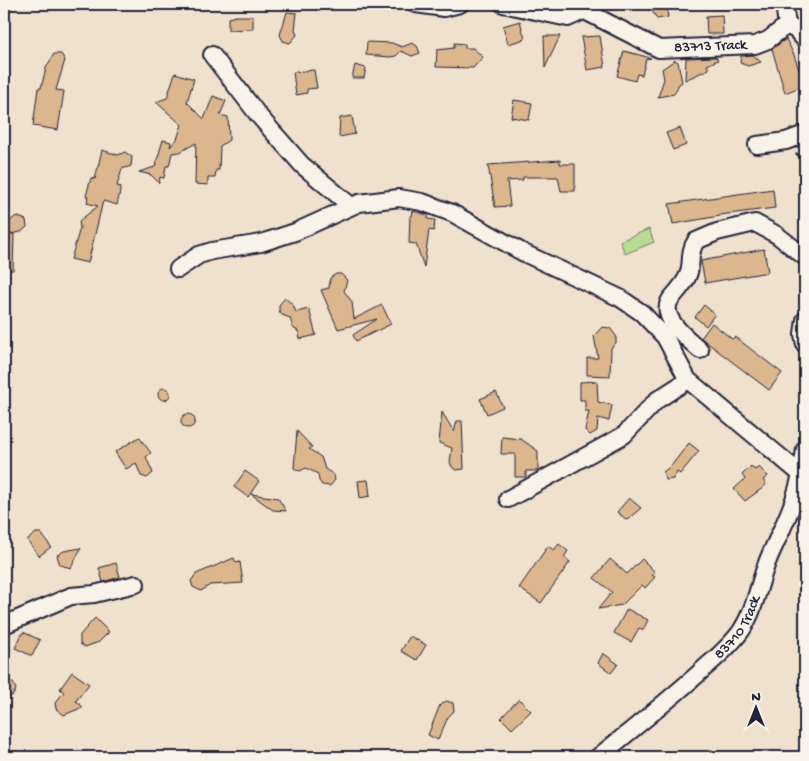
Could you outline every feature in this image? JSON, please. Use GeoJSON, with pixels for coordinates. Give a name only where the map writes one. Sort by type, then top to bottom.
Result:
{"type":"FeatureCollection","features":[{"type":"Feature","properties":{"kind":"street"},"geometry":{"type":"LineString","coordinates":[[416,4],[444,8],[460,4]]}},
{"type":"Feature","properties":{"kind":"street","name":"83713 Track"},"geometry":{"type":"LineString","coordinates":[[503,4],[568,18],[583,7],[645,44],[666,49],[755,45],[768,40],[787,25]]}},
{"type":"Feature","properties":{"kind":"street"},"geometry":{"type":"LineString","coordinates":[[784,4],[787,25],[796,30],[805,40]]}},
{"type":"Feature","properties":{"kind":"street"},"geometry":{"type":"LineString","coordinates":[[212,56],[259,116],[302,165],[351,206]]}},
{"type":"Feature","properties":{"kind":"street"},"geometry":{"type":"LineString","coordinates":[[757,144],[786,141],[805,134]]}},
{"type":"Feature","properties":{"kind":"street"},"geometry":{"type":"LineString","coordinates":[[178,269],[199,255],[261,243],[295,232],[351,206],[374,200],[399,198],[422,202],[452,214],[524,253],[620,298],[642,313],[665,337],[688,380],[802,474]]}},
{"type":"Feature","properties":{"kind":"street"},"geometry":{"type":"LineString","coordinates":[[700,350],[672,322],[668,309],[669,303],[689,274],[692,246],[703,236],[754,223],[777,235],[805,257]]}},
{"type":"Feature","properties":{"kind":"street"},"geometry":{"type":"LineString","coordinates":[[805,320],[803,334],[805,345]]}},
{"type":"Feature","properties":{"kind":"street"},"geometry":{"type":"LineString","coordinates":[[508,499],[624,435],[657,400],[688,380]]}},
{"type":"Feature","properties":{"kind":"street","name":"83710 Track"},"geometry":{"type":"LineString","coordinates":[[598,757],[683,688],[717,657],[740,632],[750,614],[770,555],[790,516],[802,474],[805,449]]}},
{"type":"Feature","properties":{"kind":"street"},"geometry":{"type":"LineString","coordinates":[[4,625],[57,601],[136,584]]}},
{"type":"Feature","properties":{"kind":"green space"},"geometry":{"type":"Polygon","coordinates":[[[649,229],[654,242],[625,254],[620,241],[649,229]]]}},
{"type":"Feature","properties":{"kind":"building"},"geometry":{"type":"Polygon","coordinates":[[[648,4],[666,4],[668,17],[657,19],[648,4]]]}},
{"type":"Feature","properties":{"kind":"building"},"geometry":{"type":"Polygon","coordinates":[[[287,12],[297,13],[295,30],[297,35],[290,43],[283,41],[280,35],[287,12]]]}},
{"type":"Feature","properties":{"kind":"building"},"geometry":{"type":"Polygon","coordinates":[[[722,15],[723,34],[707,34],[706,16],[722,15]]]}},
{"type":"Feature","properties":{"kind":"building"},"geometry":{"type":"Polygon","coordinates":[[[253,16],[253,29],[228,30],[228,18],[253,16]]]}},
{"type":"Feature","properties":{"kind":"building"},"geometry":{"type":"Polygon","coordinates":[[[520,21],[525,39],[508,44],[503,26],[520,21]]]}},
{"type":"Feature","properties":{"kind":"building"},"geometry":{"type":"Polygon","coordinates":[[[544,36],[560,36],[545,68],[544,36]]]}},
{"type":"Feature","properties":{"kind":"building"},"geometry":{"type":"Polygon","coordinates":[[[600,36],[605,67],[587,70],[581,37],[600,36]]]}},
{"type":"Feature","properties":{"kind":"building"},"geometry":{"type":"Polygon","coordinates":[[[786,39],[794,55],[802,79],[800,80],[802,86],[785,93],[772,49],[786,39]]]}},
{"type":"Feature","properties":{"kind":"building"},"geometry":{"type":"Polygon","coordinates":[[[367,42],[392,43],[402,47],[412,43],[417,46],[420,53],[412,56],[401,51],[396,56],[390,57],[366,55],[367,42]]]}},
{"type":"Feature","properties":{"kind":"building"},"geometry":{"type":"Polygon","coordinates":[[[454,43],[465,44],[465,48],[473,48],[483,57],[473,68],[436,67],[437,50],[454,48],[454,43]]]}},
{"type":"Feature","properties":{"kind":"building"},"geometry":{"type":"Polygon","coordinates":[[[624,51],[651,58],[646,59],[642,75],[637,74],[635,81],[617,76],[624,51]]]}},
{"type":"Feature","properties":{"kind":"building"},"geometry":{"type":"Polygon","coordinates":[[[54,54],[61,54],[65,60],[56,90],[64,91],[58,130],[33,126],[38,88],[41,88],[46,68],[54,54]]]}},
{"type":"Feature","properties":{"kind":"building"},"geometry":{"type":"Polygon","coordinates":[[[753,55],[761,62],[748,66],[740,63],[741,56],[753,55]]]}},
{"type":"Feature","properties":{"kind":"building"},"geometry":{"type":"Polygon","coordinates":[[[716,57],[718,60],[707,65],[709,69],[685,80],[686,58],[716,57]]]}},
{"type":"Feature","properties":{"kind":"building"},"geometry":{"type":"Polygon","coordinates":[[[675,60],[678,62],[682,82],[674,94],[658,97],[664,79],[662,69],[675,60]]]}},
{"type":"Feature","properties":{"kind":"building"},"geometry":{"type":"Polygon","coordinates":[[[355,65],[366,68],[364,78],[352,78],[355,65]]]}},
{"type":"Feature","properties":{"kind":"building"},"geometry":{"type":"Polygon","coordinates":[[[314,70],[317,88],[307,89],[307,93],[296,95],[293,72],[314,70]]]}},
{"type":"Feature","properties":{"kind":"building"},"geometry":{"type":"Polygon","coordinates":[[[175,73],[194,79],[187,102],[204,119],[213,96],[226,101],[220,115],[228,117],[229,140],[220,146],[219,170],[216,170],[215,178],[208,178],[208,185],[195,184],[196,143],[180,152],[172,153],[169,166],[166,166],[164,178],[160,177],[159,183],[151,175],[139,172],[155,167],[163,140],[171,142],[170,147],[177,139],[182,125],[156,102],[167,98],[175,73]]]}},
{"type":"Feature","properties":{"kind":"building"},"geometry":{"type":"Polygon","coordinates":[[[514,100],[532,103],[529,120],[511,117],[514,100]]]}},
{"type":"Feature","properties":{"kind":"building"},"geometry":{"type":"Polygon","coordinates":[[[352,116],[355,134],[339,137],[340,118],[352,116]]]}},
{"type":"Feature","properties":{"kind":"building"},"geometry":{"type":"Polygon","coordinates":[[[680,128],[686,145],[673,150],[666,133],[680,128]]]}},
{"type":"Feature","properties":{"kind":"building"},"geometry":{"type":"Polygon","coordinates":[[[102,150],[118,155],[125,152],[132,157],[131,166],[122,169],[117,186],[121,187],[117,205],[103,201],[88,263],[71,259],[80,228],[79,221],[98,206],[87,203],[88,197],[86,196],[91,178],[95,179],[102,150]]]}},
{"type":"Feature","properties":{"kind":"building"},"geometry":{"type":"Polygon","coordinates":[[[560,160],[560,164],[575,164],[575,191],[561,191],[558,177],[523,177],[523,180],[507,181],[510,206],[495,207],[488,165],[560,160]]]}},
{"type":"Feature","properties":{"kind":"building"},"geometry":{"type":"Polygon","coordinates":[[[773,189],[775,208],[720,215],[673,224],[669,204],[773,189]]]}},
{"type":"Feature","properties":{"kind":"building"},"geometry":{"type":"Polygon","coordinates":[[[413,211],[428,215],[428,219],[435,220],[434,231],[429,230],[424,267],[416,244],[409,243],[410,216],[412,216],[413,211]]]}},
{"type":"Feature","properties":{"kind":"building"},"geometry":{"type":"Polygon","coordinates":[[[16,216],[26,220],[27,227],[21,232],[10,234],[14,234],[13,270],[4,270],[4,233],[9,234],[10,221],[16,216]]]}},
{"type":"Feature","properties":{"kind":"building"},"geometry":{"type":"Polygon","coordinates":[[[764,249],[768,272],[705,283],[701,261],[764,249]]]}},
{"type":"Feature","properties":{"kind":"building"},"geometry":{"type":"Polygon","coordinates":[[[336,274],[341,274],[347,280],[344,291],[352,302],[354,319],[382,305],[391,324],[356,341],[353,335],[377,319],[338,329],[321,290],[329,288],[330,278],[336,274]]]}},
{"type":"Feature","properties":{"kind":"building"},"geometry":{"type":"Polygon","coordinates":[[[285,298],[293,305],[296,312],[309,309],[316,335],[300,339],[298,331],[293,328],[290,318],[282,315],[279,311],[279,305],[285,298]]]}},
{"type":"Feature","properties":{"kind":"building"},"geometry":{"type":"Polygon","coordinates":[[[704,305],[715,314],[706,326],[695,317],[704,305]]]}},
{"type":"Feature","properties":{"kind":"building"},"geometry":{"type":"Polygon","coordinates":[[[712,323],[732,339],[735,337],[782,373],[769,390],[701,338],[712,323]]]}},
{"type":"Feature","properties":{"kind":"building"},"geometry":{"type":"Polygon","coordinates":[[[602,327],[610,328],[616,336],[616,343],[611,348],[610,376],[587,375],[587,358],[598,358],[594,336],[602,327]]]}},
{"type":"Feature","properties":{"kind":"building"},"geometry":{"type":"Polygon","coordinates":[[[597,381],[598,402],[612,405],[609,421],[598,418],[597,431],[590,435],[585,430],[589,411],[585,411],[585,400],[580,400],[580,382],[597,381]]]}},
{"type":"Feature","properties":{"kind":"building"},"geometry":{"type":"Polygon","coordinates":[[[164,388],[170,394],[164,400],[158,394],[164,388]]]}},
{"type":"Feature","properties":{"kind":"building"},"geometry":{"type":"Polygon","coordinates":[[[496,392],[503,407],[487,414],[480,399],[496,392]]]}},
{"type":"Feature","properties":{"kind":"building"},"geometry":{"type":"Polygon","coordinates":[[[442,412],[454,432],[457,421],[462,421],[464,469],[456,470],[452,467],[450,462],[452,448],[439,443],[442,412]]]}},
{"type":"Feature","properties":{"kind":"building"},"geometry":{"type":"Polygon","coordinates":[[[185,414],[191,414],[195,421],[191,428],[185,428],[181,424],[181,418],[185,414]]]}},
{"type":"Feature","properties":{"kind":"building"},"geometry":{"type":"Polygon","coordinates":[[[297,431],[312,447],[309,449],[321,457],[325,469],[334,475],[335,480],[330,486],[322,485],[318,474],[306,468],[300,471],[294,468],[297,431]]]}},
{"type":"Feature","properties":{"kind":"building"},"geometry":{"type":"Polygon","coordinates":[[[139,437],[151,453],[146,457],[153,473],[147,478],[141,476],[136,463],[126,469],[115,452],[139,437]]]}},
{"type":"Feature","properties":{"kind":"building"},"geometry":{"type":"Polygon","coordinates":[[[502,437],[521,439],[538,451],[538,471],[526,471],[526,477],[515,477],[515,454],[501,454],[502,437]]]}},
{"type":"Feature","properties":{"kind":"building"},"geometry":{"type":"Polygon","coordinates":[[[689,443],[699,451],[680,474],[677,472],[673,479],[666,480],[663,472],[671,466],[689,443]]]}},
{"type":"Feature","properties":{"kind":"building"},"geometry":{"type":"Polygon","coordinates":[[[751,466],[755,470],[759,467],[768,476],[763,480],[766,484],[764,487],[745,501],[734,489],[745,479],[742,475],[751,466]]]}},
{"type":"Feature","properties":{"kind":"building"},"geometry":{"type":"Polygon","coordinates":[[[245,471],[259,481],[248,497],[234,487],[245,471]]]}},
{"type":"Feature","properties":{"kind":"building"},"geometry":{"type":"Polygon","coordinates":[[[368,480],[370,496],[360,498],[358,481],[368,480]]]}},
{"type":"Feature","properties":{"kind":"building"},"geometry":{"type":"Polygon","coordinates":[[[251,494],[278,498],[286,511],[273,510],[251,494]]]}},
{"type":"Feature","properties":{"kind":"building"},"geometry":{"type":"Polygon","coordinates":[[[629,498],[641,508],[627,520],[617,512],[629,498]]]}},
{"type":"Feature","properties":{"kind":"building"},"geometry":{"type":"Polygon","coordinates":[[[36,533],[41,533],[51,547],[39,556],[27,540],[36,533]]]}},
{"type":"Feature","properties":{"kind":"building"},"geometry":{"type":"Polygon","coordinates":[[[559,544],[568,551],[564,557],[570,562],[541,603],[519,588],[548,546],[554,550],[559,544]]]}},
{"type":"Feature","properties":{"kind":"building"},"geometry":{"type":"Polygon","coordinates":[[[81,548],[71,568],[60,565],[57,555],[64,551],[81,548]]]}},
{"type":"Feature","properties":{"kind":"building"},"geometry":{"type":"Polygon","coordinates":[[[234,558],[236,563],[240,562],[243,583],[210,585],[201,591],[193,587],[191,581],[196,574],[234,558]]]}},
{"type":"Feature","properties":{"kind":"building"},"geometry":{"type":"Polygon","coordinates":[[[610,559],[627,574],[642,559],[655,572],[652,575],[655,577],[645,588],[642,585],[622,605],[598,609],[612,592],[594,578],[610,559]]]}},
{"type":"Feature","properties":{"kind":"building"},"geometry":{"type":"Polygon","coordinates":[[[116,563],[120,577],[103,582],[99,568],[116,563]]]}},
{"type":"Feature","properties":{"kind":"building"},"geometry":{"type":"Polygon","coordinates":[[[627,609],[648,620],[643,630],[639,628],[631,642],[614,633],[627,609]]]}},
{"type":"Feature","properties":{"kind":"building"},"geometry":{"type":"Polygon","coordinates":[[[95,618],[109,632],[99,642],[85,647],[80,644],[80,635],[95,618]]]}},
{"type":"Feature","properties":{"kind":"building"},"geometry":{"type":"Polygon","coordinates":[[[23,632],[40,640],[32,656],[15,648],[23,632]]]}},
{"type":"Feature","properties":{"kind":"building"},"geometry":{"type":"Polygon","coordinates":[[[410,636],[426,645],[417,660],[401,651],[410,636]]]}},
{"type":"Feature","properties":{"kind":"building"},"geometry":{"type":"Polygon","coordinates":[[[603,653],[618,664],[611,673],[598,663],[603,653]]]}},
{"type":"Feature","properties":{"kind":"building"},"geometry":{"type":"Polygon","coordinates":[[[72,672],[89,684],[76,701],[83,707],[64,715],[56,709],[55,703],[64,692],[60,689],[72,672]]]}},
{"type":"Feature","properties":{"kind":"building"},"geometry":{"type":"Polygon","coordinates":[[[4,680],[13,683],[16,689],[13,695],[4,700],[4,680]]]}},
{"type":"Feature","properties":{"kind":"building"},"geometry":{"type":"Polygon","coordinates":[[[519,699],[531,711],[512,729],[501,718],[519,699]]]}},
{"type":"Feature","properties":{"kind":"building"},"geometry":{"type":"Polygon","coordinates":[[[446,701],[453,703],[454,711],[448,717],[438,740],[428,735],[440,705],[446,701]]]}}]}
